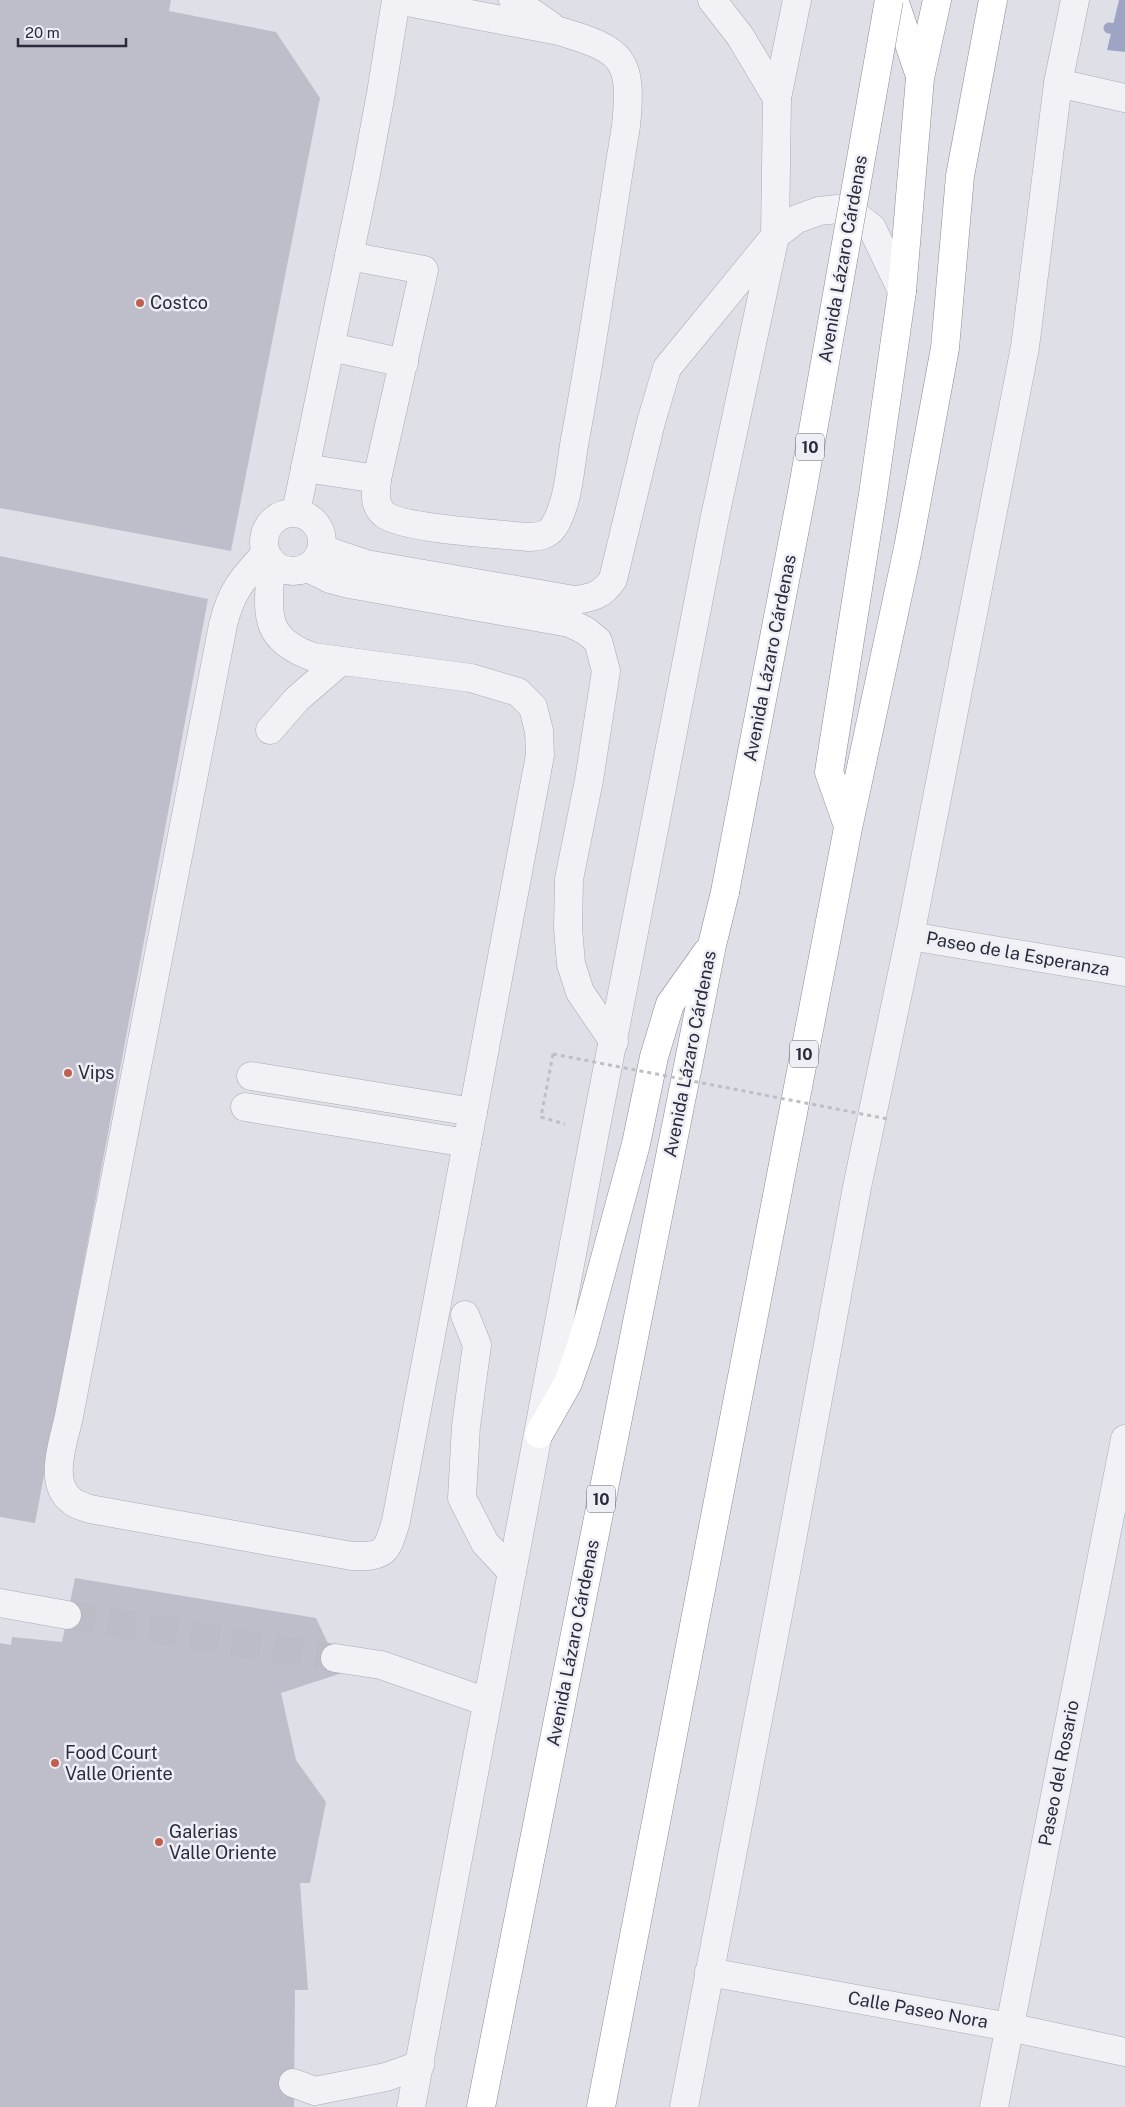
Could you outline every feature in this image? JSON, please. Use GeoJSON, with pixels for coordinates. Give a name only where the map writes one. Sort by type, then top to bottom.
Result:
{"type":"FeatureCollection","features":[{"type":"Feature","properties":{"kind":"highway","name":"Avenida Lázaro Cárdenas"},"geometry":{"type":"LineString","coordinates":[[480,2107],[712,945],[726,892],[803,487],[889,0]]}},
{"type":"Feature","properties":{"kind":"highway"},"geometry":{"type":"LineString","coordinates":[[894,0],[920,78]]}},
{"type":"Feature","properties":{"kind":"highway"},"geometry":{"type":"LineString","coordinates":[[848,828],[829,772],[873,494],[902,291],[920,78],[937,0]]}},
{"type":"Feature","properties":{"kind":"highway","name":"10"},"geometry":{"type":"LineString","coordinates":[[601,2107],[848,828],[908,548],[945,348],[960,176],[993,0]]}},
{"type":"Feature","properties":{"kind":"highway"},"geometry":{"type":"LineString","coordinates":[[539,1434],[568,1383],[582,1344],[636,1144],[654,1057],[670,1004],[712,945]]}},
{"type":"Feature","properties":{"kind":"street"},"geometry":{"type":"LineString","coordinates":[[296,512],[381,93],[396,0],[559,31],[604,46],[617,56],[624,70],[628,86],[626,126],[566,496],[560,517],[549,533],[540,537],[404,524],[384,514],[377,504],[375,495],[377,479],[424,270],[349,256]]}},
{"type":"Feature","properties":{"kind":"street"},"geometry":{"type":"LineString","coordinates":[[513,0],[559,31]]}},
{"type":"Feature","properties":{"kind":"street"},"geometry":{"type":"LineString","coordinates":[[712,0],[740,36],[777,98]]}},
{"type":"Feature","properties":{"kind":"street"},"geometry":{"type":"LineString","coordinates":[[411,2107],[714,522],[775,236],[777,98],[797,0]]}},
{"type":"Feature","properties":{"kind":"street"},"geometry":{"type":"LineString","coordinates":[[684,2107],[784,1585],[857,1187],[910,936],[1026,346],[1058,84],[1075,0]]}},
{"type":"Feature","properties":{"kind":"street"},"geometry":{"type":"LineString","coordinates":[[1058,84],[1125,98]]}},
{"type":"Feature","properties":{"kind":"street"},"geometry":{"type":"LineString","coordinates":[[315,558],[366,564],[574,600],[588,599],[600,594],[607,588],[612,579],[651,422],[667,368],[775,236],[796,219],[819,211],[838,209],[852,212],[872,228],[902,291]]}},
{"type":"Feature","properties":{"kind":"street"},"geometry":{"type":"LineString","coordinates":[[331,347],[404,363]]}},
{"type":"Feature","properties":{"kind":"street"},"geometry":{"type":"LineString","coordinates":[[305,468],[377,479]]}},
{"type":"Feature","properties":{"kind":"street"},"geometry":{"type":"LineString","coordinates":[[268,557],[235,590],[227,605],[59,1470],[59,1480],[63,1492],[72,1502],[90,1509],[352,1556],[380,1554],[390,1544],[396,1521],[540,755],[539,731],[532,707],[518,692],[470,678],[313,657],[296,651],[284,643],[275,632],[269,611],[268,557],[264,543],[269,525],[276,517],[296,512],[306,515],[315,522],[323,537],[315,558],[298,571],[287,571],[278,568],[268,557]]}},
{"type":"Feature","properties":{"kind":"street"},"geometry":{"type":"LineString","coordinates":[[315,558],[330,579],[570,623],[586,631],[598,642],[606,671],[589,780],[569,879],[568,928],[571,964],[580,992],[614,1042]]}},
{"type":"Feature","properties":{"kind":"street"},"geometry":{"type":"LineString","coordinates":[[270,730],[297,699],[342,661]]}},
{"type":"Feature","properties":{"kind":"street","name":"Paseo de la Esperanza"},"geometry":{"type":"LineString","coordinates":[[910,936],[1125,972]]}},
{"type":"Feature","properties":{"kind":"street"},"geometry":{"type":"LineString","coordinates":[[251,1076],[473,1112]]}},
{"type":"Feature","properties":{"kind":"street"},"geometry":{"type":"LineString","coordinates":[[245,1107],[467,1143]]}},
{"type":"Feature","properties":{"kind":"street"},"geometry":{"type":"LineString","coordinates":[[465,1315],[477,1346],[466,1426],[462,1498],[485,1543],[512,1572]]}},
{"type":"Feature","properties":{"kind":"street","name":"Paseo del Rosario"},"geometry":{"type":"LineString","coordinates":[[994,2107],[1125,1439]]}},
{"type":"Feature","properties":{"kind":"street"},"geometry":{"type":"LineString","coordinates":[[0,1603],[67,1615]]}},
{"type":"Feature","properties":{"kind":"street"},"geometry":{"type":"LineString","coordinates":[[335,1658],[381,1665],[487,1702]]}},
{"type":"Feature","properties":{"kind":"street","name":"Calle Paseo Nora"},"geometry":{"type":"LineString","coordinates":[[709,1972],[1009,2027],[1125,2052]]}},
{"type":"Feature","properties":{"kind":"street"},"geometry":{"type":"LineString","coordinates":[[294,2083],[315,2091],[386,2077],[420,2065]]}},
{"type":"Feature","properties":{"kind":"path"},"geometry":{"type":"LineString","coordinates":[[596,1132],[541,1117],[553,1054],[888,1120]]}},
{"type":"Feature","properties":{"kind":"water"},"geometry":{"type":"Polygon","coordinates":[[[1119,0],[1125,0],[1125,52],[1107,50],[1119,0]]]}},
{"type":"Feature","properties":{"kind":"building","name":"Costco"},"geometry":{"type":"Polygon","coordinates":[[[0,0],[171,0],[169,11],[276,32],[320,98],[231,551],[0,508],[0,0]]]}},
{"type":"Feature","properties":{"kind":"building"},"geometry":{"type":"Polygon","coordinates":[[[0,556],[208,599],[35,1523],[0,1517],[0,556]]]}},
{"type":"Feature","properties":{"kind":"building","name":"Galerias Valle Oriente"},"geometry":{"type":"Polygon","coordinates":[[[75,1578],[316,1618],[342,1673],[281,1693],[296,1760],[326,1802],[310,1883],[300,1883],[308,1990],[295,1990],[294,2107],[0,2107],[0,1643],[11,1645],[12,1637],[62,1642],[75,1578]]]}},
{"type":"Feature","properties":{"kind":"waterway"},"geometry":{"type":"LineString","coordinates":[[1109,28],[1125,30]]}},
{"type":"Feature","properties":{"kind":"tunnel"},"geometry":{"type":"LineString","coordinates":[[67,1615],[335,1658]]}},
{"type":"Feature","properties":{"kind":"place","name":"Costco"},"geometry":{"type":"Point","coordinates":[140,303]}},
{"type":"Feature","properties":{"kind":"place","name":"Vips"},"geometry":{"type":"Point","coordinates":[68,1073]}},
{"type":"Feature","properties":{"kind":"place","name":"Food Court Valle Oriente"},"geometry":{"type":"Point","coordinates":[55,1763]}},
{"type":"Feature","properties":{"kind":"place","name":"Galerias Valle Oriente"},"geometry":{"type":"Point","coordinates":[159,1842]}}]}
